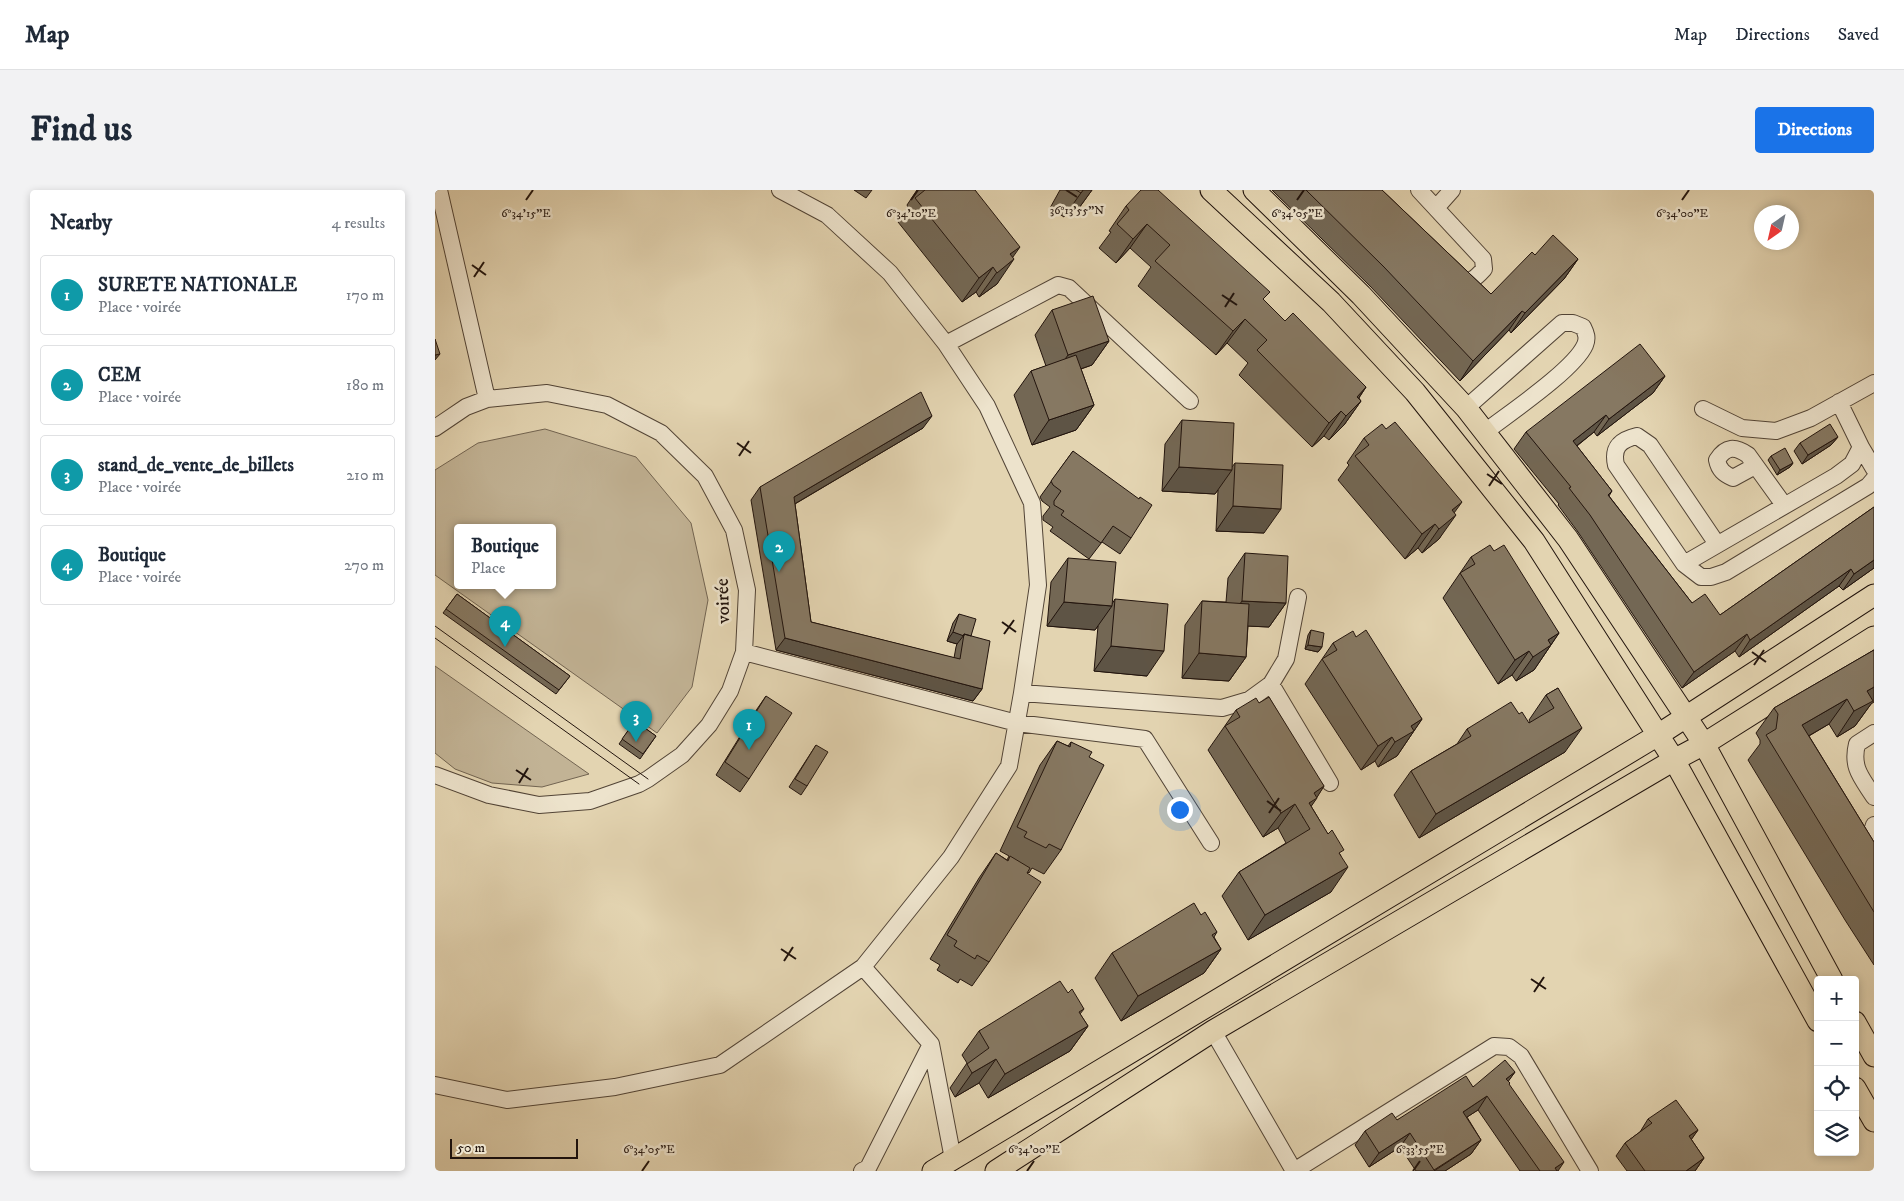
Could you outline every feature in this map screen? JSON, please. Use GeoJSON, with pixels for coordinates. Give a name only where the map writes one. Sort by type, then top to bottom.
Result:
{"type":"FeatureCollection","features":[{"type":"Feature","properties":{"kind":"main road"},"geometry":{"type":"LineString","coordinates":[[1211,190],[1331,302],[1415,392],[1534,541],[1674,760],[1814,1014]]}},
{"type":"Feature","properties":{"kind":"main road"},"geometry":{"type":"LineString","coordinates":[[1254,190],[1361,295],[1466,408],[1568,539],[1703,744],[1830,976]]}},
{"type":"Feature","properties":{"kind":"main road"},"geometry":{"type":"LineString","coordinates":[[933,1171],[1658,735],[1684,716],[1874,595]]}},
{"type":"Feature","properties":{"kind":"main road"},"geometry":{"type":"LineString","coordinates":[[996,1171],[1213,1031],[1703,744],[1874,637]]}},
{"type":"Feature","properties":{"kind":"main road"},"geometry":{"type":"LineString","coordinates":[[1859,1029],[1874,1056]]}},
{"type":"Feature","properties":{"kind":"main road"},"geometry":{"type":"LineString","coordinates":[[1859,1095],[1874,1121]]}},
{"type":"Feature","properties":{"kind":"street"},"geometry":{"type":"LineString","coordinates":[[439,190],[487,399]]}},
{"type":"Feature","properties":{"kind":"street"},"geometry":{"type":"LineString","coordinates":[[435,1085],[507,1100],[615,1087],[719,1065],[863,967],[951,857],[1009,766],[1038,585],[1032,502],[987,406],[946,344],[889,273],[827,215],[780,190]]}},
{"type":"Feature","properties":{"kind":"street"},"geometry":{"type":"LineString","coordinates":[[1419,190],[1483,259],[1485,265],[1475,280],[1463,282],[1447,272]]}},
{"type":"Feature","properties":{"kind":"street"},"geometry":{"type":"LineString","coordinates":[[1436,208],[1452,190]]}},
{"type":"Feature","properties":{"kind":"street"},"geometry":{"type":"LineString","coordinates":[[946,344],[1058,285],[1069,288],[1190,401]]}},
{"type":"Feature","properties":{"kind":"street"},"geometry":{"type":"LineString","coordinates":[[1466,408],[1562,323],[1573,323],[1583,326],[1587,335],[1585,345],[1576,358],[1563,372],[1485,432]]}},
{"type":"Feature","properties":{"kind":"street"},"geometry":{"type":"LineString","coordinates":[[1703,409],[1742,428],[1776,431],[1811,418],[1874,383]]}},
{"type":"Feature","properties":{"kind":"street","name":"voirée"},"geometry":{"type":"LineString","coordinates":[[435,428],[466,407],[487,399],[547,393],[607,405],[661,433],[705,476],[734,530],[747,590],[744,652],[730,690],[709,726],[682,755],[639,784],[590,801],[539,805],[489,795],[435,775]]}},
{"type":"Feature","properties":{"kind":"street"},"geometry":{"type":"LineString","coordinates":[[1839,402],[1861,448],[1874,469]]}},
{"type":"Feature","properties":{"kind":"street"},"geometry":{"type":"LineString","coordinates":[[1717,544],[1650,445],[1637,436],[1626,439],[1616,448],[1614,456],[1617,465],[1684,564],[1701,577],[1711,577],[1726,572],[1867,486],[1874,479]]}},
{"type":"Feature","properties":{"kind":"street"},"geometry":{"type":"LineString","coordinates":[[1684,564],[1836,476],[1852,464],[1861,448]]}},
{"type":"Feature","properties":{"kind":"street"},"geometry":{"type":"LineString","coordinates":[[1755,466],[1784,505]]}},
{"type":"Feature","properties":{"kind":"street"},"geometry":{"type":"LineString","coordinates":[[1022,693],[1222,708],[1249,700],[1271,684],[1286,659],[1298,598]]}},
{"type":"Feature","properties":{"kind":"street"},"geometry":{"type":"LineString","coordinates":[[744,652],[1017,723],[1145,739],[1211,843]]}},
{"type":"Feature","properties":{"kind":"street"},"geometry":{"type":"LineString","coordinates":[[1271,684],[1330,783]]}},
{"type":"Feature","properties":{"kind":"street"},"geometry":{"type":"LineString","coordinates":[[1874,733],[1857,744],[1854,756],[1856,769],[1874,797]]}},
{"type":"Feature","properties":{"kind":"street"},"geometry":{"type":"LineString","coordinates":[[1874,825],[1871,832],[1871,841],[1874,845]]}},
{"type":"Feature","properties":{"kind":"street"},"geometry":{"type":"LineString","coordinates":[[863,967],[931,1044],[953,1159]]}},
{"type":"Feature","properties":{"kind":"street"},"geometry":{"type":"LineString","coordinates":[[1213,1031],[1294,1171],[1494,1046],[1509,1047],[1521,1056],[1590,1171]]}},
{"type":"Feature","properties":{"kind":"street"},"geometry":{"type":"LineString","coordinates":[[862,1171],[868,1168],[931,1044]]}},
{"type":"Feature","properties":{"kind":"shaded area"},"geometry":{"type":"Polygon","coordinates":[[[545,429],[636,457],[691,523],[708,600],[692,687],[657,733],[455,589],[556,589],[556,524],[454,524],[454,589],[435,575],[435,470],[478,443],[545,429]]]}},
{"type":"Feature","properties":{"kind":"shaded area"},"geometry":{"type":"Polygon","coordinates":[[[435,666],[589,774],[542,787],[492,783],[455,769],[435,753],[435,666]]]}},
{"type":"Feature","properties":{"kind":"building"},"geometry":{"type":"Polygon","coordinates":[[[925,190],[975,190],[1020,247],[1010,254],[1014,259],[997,273],[993,267],[979,278],[915,198],[925,190]]]}},
{"type":"Feature","properties":{"kind":"building"},"geometry":{"type":"Polygon","coordinates":[[[1141,190],[1158,190],[1270,292],[1263,299],[1285,321],[1293,313],[1366,387],[1357,397],[1361,401],[1346,416],[1341,411],[1329,423],[1257,350],[1267,340],[1245,319],[1233,331],[1155,261],[1170,245],[1147,224],[1133,239],[1117,224],[1129,210],[1126,206],[1141,190]]]}},
{"type":"Feature","properties":{"kind":"building"},"geometry":{"type":"Polygon","coordinates":[[[1306,190],[1382,190],[1491,294],[1532,252],[1535,255],[1553,235],[1578,259],[1525,313],[1522,311],[1473,361],[1384,267],[1306,190]]]}},
{"type":"Feature","properties":{"kind":"building"},"geometry":{"type":"Polygon","coordinates":[[[1093,296],[1109,341],[1068,355],[1052,310],[1093,296]]]}},
{"type":"Feature","properties":{"kind":"building"},"geometry":{"type":"Polygon","coordinates":[[[435,339],[440,354],[435,355],[435,339]]]}},
{"type":"Feature","properties":{"kind":"building"},"geometry":{"type":"Polygon","coordinates":[[[1640,344],[1665,376],[1609,419],[1606,415],[1573,441],[1612,491],[1608,495],[1692,603],[1705,594],[1720,615],[1874,507],[1874,560],[1854,574],[1851,569],[1750,640],[1747,634],[1694,672],[1590,515],[1569,488],[1571,487],[1526,432],[1640,344]]]}},
{"type":"Feature","properties":{"kind":"building"},"geometry":{"type":"Polygon","coordinates":[[[1076,355],[1094,405],[1049,420],[1031,371],[1076,355]]]}},
{"type":"Feature","properties":{"kind":"building"},"geometry":{"type":"Polygon","coordinates":[[[921,392],[932,416],[794,497],[811,622],[960,659],[964,634],[990,641],[982,689],[785,638],[760,487],[921,392]]]}},
{"type":"Feature","properties":{"kind":"building"},"geometry":{"type":"Polygon","coordinates":[[[1182,420],[1234,423],[1232,470],[1179,467],[1182,420]]]}},
{"type":"Feature","properties":{"kind":"building"},"geometry":{"type":"Polygon","coordinates":[[[1395,422],[1462,502],[1452,510],[1456,515],[1439,529],[1435,524],[1422,534],[1355,456],[1369,445],[1364,438],[1382,424],[1386,429],[1395,422]]]}},
{"type":"Feature","properties":{"kind":"building"},"geometry":{"type":"Polygon","coordinates":[[[1830,424],[1838,437],[1808,455],[1800,443],[1830,424]]]}},
{"type":"Feature","properties":{"kind":"building"},"geometry":{"type":"Polygon","coordinates":[[[1785,448],[1793,463],[1780,470],[1771,456],[1785,448]]]}},
{"type":"Feature","properties":{"kind":"building"},"geometry":{"type":"Polygon","coordinates":[[[1073,451],[1139,499],[1140,497],[1152,505],[1131,538],[1113,526],[1101,543],[1061,515],[1064,511],[1054,505],[1054,501],[1061,491],[1051,481],[1073,451]]]}},
{"type":"Feature","properties":{"kind":"building"},"geometry":{"type":"Polygon","coordinates":[[[1235,463],[1283,465],[1281,509],[1233,506],[1235,463]]]}},
{"type":"Feature","properties":{"kind":"building"},"geometry":{"type":"Polygon","coordinates":[[[1490,545],[1494,551],[1504,545],[1559,633],[1548,640],[1551,645],[1533,657],[1529,651],[1515,660],[1460,573],[1475,564],[1471,557],[1490,545]]]}},
{"type":"Feature","properties":{"kind":"building"},"geometry":{"type":"Polygon","coordinates":[[[1245,553],[1288,556],[1286,603],[1242,601],[1245,553]]]}},
{"type":"Feature","properties":{"kind":"building"},"geometry":{"type":"Polygon","coordinates":[[[1068,558],[1116,562],[1112,606],[1064,602],[1068,558]]]}},
{"type":"Feature","properties":{"kind":"building"},"geometry":{"type":"Polygon","coordinates":[[[457,594],[570,676],[559,690],[446,609],[457,594]]]}},
{"type":"Feature","properties":{"kind":"building"},"geometry":{"type":"Polygon","coordinates":[[[1115,599],[1168,604],[1164,651],[1111,646],[1115,599]]]}},
{"type":"Feature","properties":{"kind":"building"},"geometry":{"type":"Polygon","coordinates":[[[1202,601],[1249,604],[1246,657],[1199,653],[1202,601]]]}},
{"type":"Feature","properties":{"kind":"building"},"geometry":{"type":"Polygon","coordinates":[[[959,614],[976,619],[971,636],[964,634],[964,636],[953,632],[959,614]]]}},
{"type":"Feature","properties":{"kind":"building"},"geometry":{"type":"Polygon","coordinates":[[[1311,630],[1324,633],[1322,647],[1308,645],[1311,630]]]}},
{"type":"Feature","properties":{"kind":"building"},"geometry":{"type":"Polygon","coordinates":[[[1366,630],[1422,719],[1411,726],[1414,731],[1395,742],[1392,737],[1378,746],[1322,659],[1337,650],[1333,643],[1353,631],[1356,637],[1366,630]]]}},
{"type":"Feature","properties":{"kind":"building"},"geometry":{"type":"Polygon","coordinates":[[[1874,650],[1874,687],[1867,691],[1873,701],[1854,711],[1847,699],[1802,725],[1874,842],[1874,912],[1766,735],[1776,729],[1778,714],[1774,708],[1874,650]]]}},
{"type":"Feature","properties":{"kind":"building"},"geometry":{"type":"Polygon","coordinates":[[[1558,688],[1582,728],[1436,814],[1411,771],[1471,736],[1467,729],[1511,702],[1519,714],[1522,712],[1529,723],[1554,708],[1546,695],[1558,688]]]}},
{"type":"Feature","properties":{"kind":"building"},"geometry":{"type":"Polygon","coordinates":[[[766,696],[792,713],[749,779],[725,762],[766,696]]]}},
{"type":"Feature","properties":{"kind":"building"},"geometry":{"type":"Polygon","coordinates":[[[1269,697],[1324,786],[1314,793],[1317,798],[1309,803],[1328,834],[1332,830],[1344,850],[1339,853],[1348,867],[1265,915],[1239,872],[1310,829],[1295,804],[1281,813],[1225,726],[1240,717],[1236,710],[1256,698],[1259,703],[1269,697]]]}},
{"type":"Feature","properties":{"kind":"building"},"geometry":{"type":"Polygon","coordinates":[[[635,721],[656,736],[643,754],[622,739],[635,721]]]}},
{"type":"Feature","properties":{"kind":"building"},"geometry":{"type":"Polygon","coordinates":[[[1057,741],[1070,747],[1071,742],[1092,752],[1089,757],[1104,765],[1061,850],[1049,844],[1046,848],[1024,837],[1027,832],[1017,827],[1057,741]]]}},
{"type":"Feature","properties":{"kind":"building"},"geometry":{"type":"Polygon","coordinates":[[[816,745],[828,752],[807,786],[795,779],[816,745]]]}},
{"type":"Feature","properties":{"kind":"building"},"geometry":{"type":"Polygon","coordinates":[[[996,853],[1008,861],[1010,856],[1030,868],[1027,873],[1041,882],[989,962],[977,955],[975,959],[954,946],[957,941],[947,935],[996,853]]]}},
{"type":"Feature","properties":{"kind":"building"},"geometry":{"type":"Polygon","coordinates":[[[1194,903],[1201,915],[1205,912],[1217,932],[1212,935],[1221,949],[1138,996],[1112,953],[1194,903]]]}},
{"type":"Feature","properties":{"kind":"building"},"geometry":{"type":"Polygon","coordinates":[[[1060,981],[1068,993],[1072,989],[1084,1009],[1079,1012],[1088,1026],[1005,1074],[996,1059],[972,1073],[967,1064],[989,1048],[979,1031],[1060,981]]]}},
{"type":"Feature","properties":{"kind":"building"},"geometry":{"type":"Polygon","coordinates":[[[1505,1060],[1515,1072],[1506,1079],[1564,1162],[1555,1168],[1557,1171],[1540,1171],[1487,1096],[1463,1112],[1481,1140],[1434,1170],[1410,1133],[1379,1153],[1365,1131],[1392,1113],[1397,1120],[1466,1076],[1473,1087],[1505,1060]]]}},
{"type":"Feature","properties":{"kind":"building"},"geometry":{"type":"Polygon","coordinates":[[[1676,1100],[1698,1130],[1689,1136],[1704,1158],[1686,1171],[1645,1171],[1625,1143],[1652,1123],[1648,1119],[1676,1100]]]}},
{"type":"Feature","properties":{"kind":"tram line"},"geometry":{"type":"LineString","coordinates":[[435,626],[648,779]]}},
{"type":"Feature","properties":{"kind":"tram line"},"geometry":{"type":"LineString","coordinates":[[435,638],[639,784]]}},
{"type":"Feature","properties":{"kind":"place","name":"CEM"},"geometry":{"type":"Point","coordinates":[779,572]}},
{"type":"Feature","properties":{"kind":"place","name":"Boutique"},"geometry":{"type":"Point","coordinates":[505,647]}},
{"type":"Feature","properties":{"kind":"place","name":"stand_de_vente_de_billets"},"geometry":{"type":"Point","coordinates":[636,742]}},
{"type":"Feature","properties":{"kind":"place","name":"SURETE NATIONALE"},"geometry":{"type":"Point","coordinates":[749,750]}}]}
